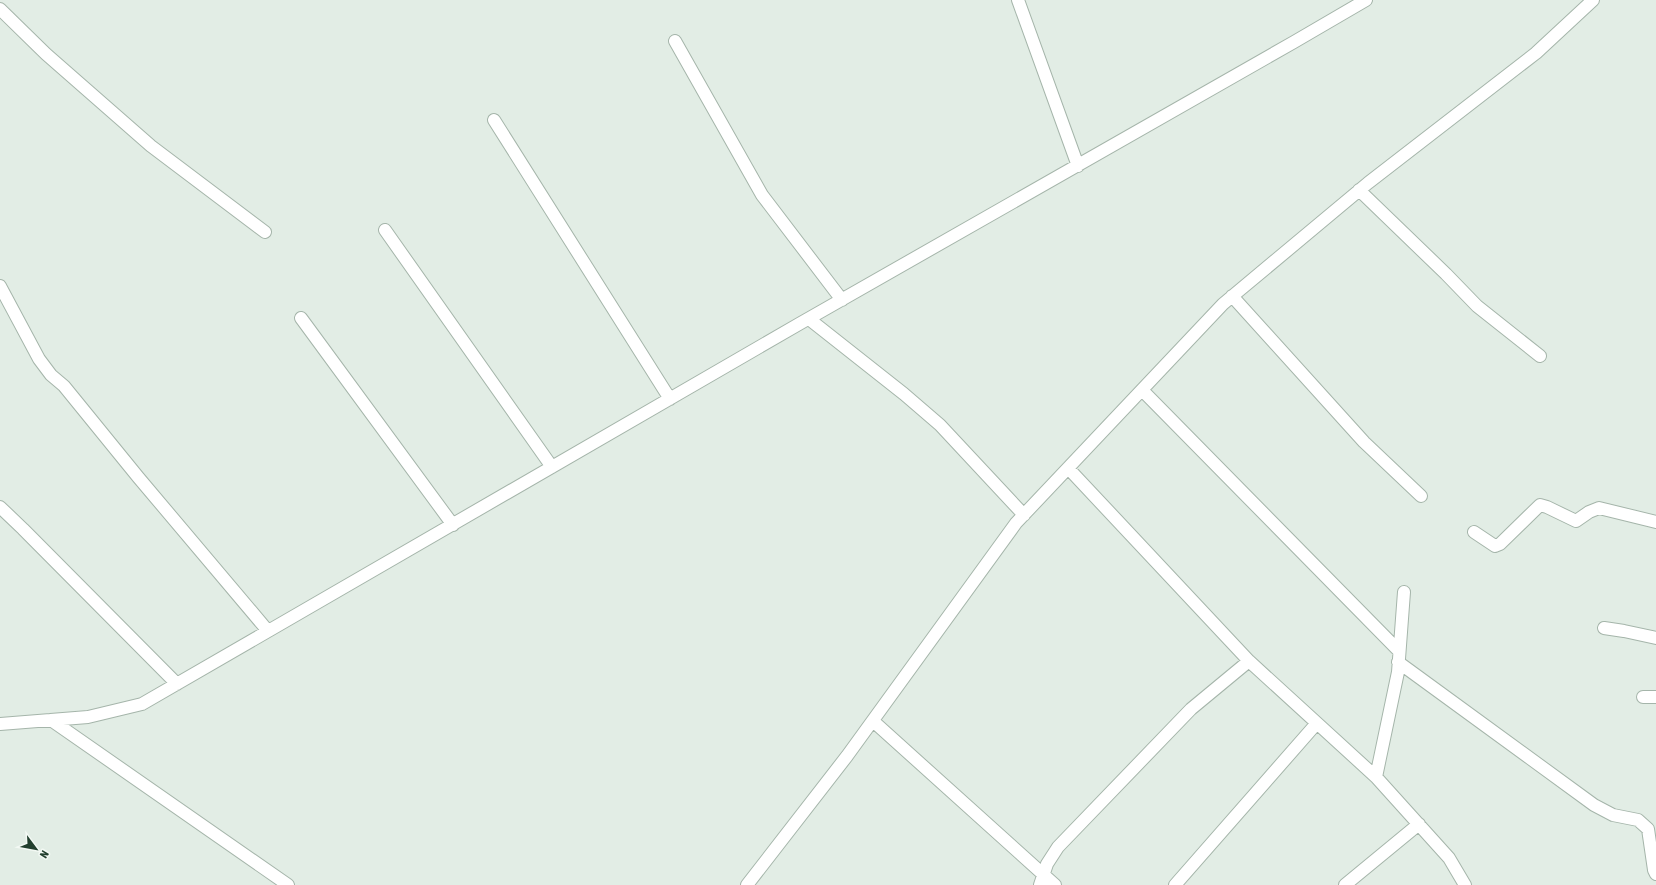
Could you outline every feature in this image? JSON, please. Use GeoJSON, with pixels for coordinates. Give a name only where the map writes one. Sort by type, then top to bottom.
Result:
{"type":"FeatureCollection","features":[{"type":"Feature","properties":{"kind":"street"},"geometry":{"type":"LineString","coordinates":[[1018,0],[1078,166]]}},
{"type":"Feature","properties":{"kind":"street"},"geometry":{"type":"LineString","coordinates":[[0,724],[88,717],[142,704],[842,300],[1366,0]]}},
{"type":"Feature","properties":{"kind":"street"},"geometry":{"type":"LineString","coordinates":[[747,885],[872,721],[1016,523],[1222,304],[1359,190],[1536,53],[1594,0]]}},
{"type":"Feature","properties":{"kind":"street"},"geometry":{"type":"LineString","coordinates":[[0,9],[46,54],[151,146],[265,232]]}},
{"type":"Feature","properties":{"kind":"street"},"geometry":{"type":"LineString","coordinates":[[675,41],[762,195],[842,300]]}},
{"type":"Feature","properties":{"kind":"street"},"geometry":{"type":"LineString","coordinates":[[494,120],[670,399]]}},
{"type":"Feature","properties":{"kind":"street"},"geometry":{"type":"LineString","coordinates":[[1359,190],[1477,306],[1540,356]]}},
{"type":"Feature","properties":{"kind":"street"},"geometry":{"type":"LineString","coordinates":[[385,230],[552,467]]}},
{"type":"Feature","properties":{"kind":"street"},"geometry":{"type":"LineString","coordinates":[[0,286],[38,359],[51,375],[64,386],[138,477],[268,631]]}},
{"type":"Feature","properties":{"kind":"street"},"geometry":{"type":"LineString","coordinates":[[1232,296],[1364,442],[1421,496]]}},
{"type":"Feature","properties":{"kind":"street"},"geometry":{"type":"LineString","coordinates":[[301,318],[453,525]]}},
{"type":"Feature","properties":{"kind":"street"},"geometry":{"type":"LineString","coordinates":[[809,319],[904,394],[940,425],[1024,515]]}},
{"type":"Feature","properties":{"kind":"street"},"geometry":{"type":"LineString","coordinates":[[1142,390],[1399,657],[1594,805],[1613,814],[1638,820],[1648,830],[1654,870],[1656,874]]}},
{"type":"Feature","properties":{"kind":"street"},"geometry":{"type":"LineString","coordinates":[[1068,468],[1249,661],[1376,777],[1449,858],[1465,885]]}},
{"type":"Feature","properties":{"kind":"street"},"geometry":{"type":"LineString","coordinates":[[1474,532],[1494,546],[1500,544],[1540,505],[1576,521],[1589,512],[1599,508],[1656,522]]}},
{"type":"Feature","properties":{"kind":"street"},"geometry":{"type":"LineString","coordinates":[[0,508],[23,529],[176,684]]}},
{"type":"Feature","properties":{"kind":"street"},"geometry":{"type":"LineString","coordinates":[[1376,777],[1398,672],[1404,592]]}},
{"type":"Feature","properties":{"kind":"street"},"geometry":{"type":"LineString","coordinates":[[1604,628],[1656,638]]}},
{"type":"Feature","properties":{"kind":"street"},"geometry":{"type":"LineString","coordinates":[[1041,880],[1047,864],[1058,847],[1191,709],[1249,661]]}},
{"type":"Feature","properties":{"kind":"street"},"geometry":{"type":"LineString","coordinates":[[1643,697],[1656,697]]}},
{"type":"Feature","properties":{"kind":"street"},"geometry":{"type":"LineString","coordinates":[[51,720],[288,885]]}},
{"type":"Feature","properties":{"kind":"street"},"geometry":{"type":"LineString","coordinates":[[872,721],[1041,880],[1055,885]]}},
{"type":"Feature","properties":{"kind":"street"},"geometry":{"type":"LineString","coordinates":[[1175,885],[1317,723]]}},
{"type":"Feature","properties":{"kind":"street"},"geometry":{"type":"LineString","coordinates":[[1345,885],[1419,824]]}}]}
